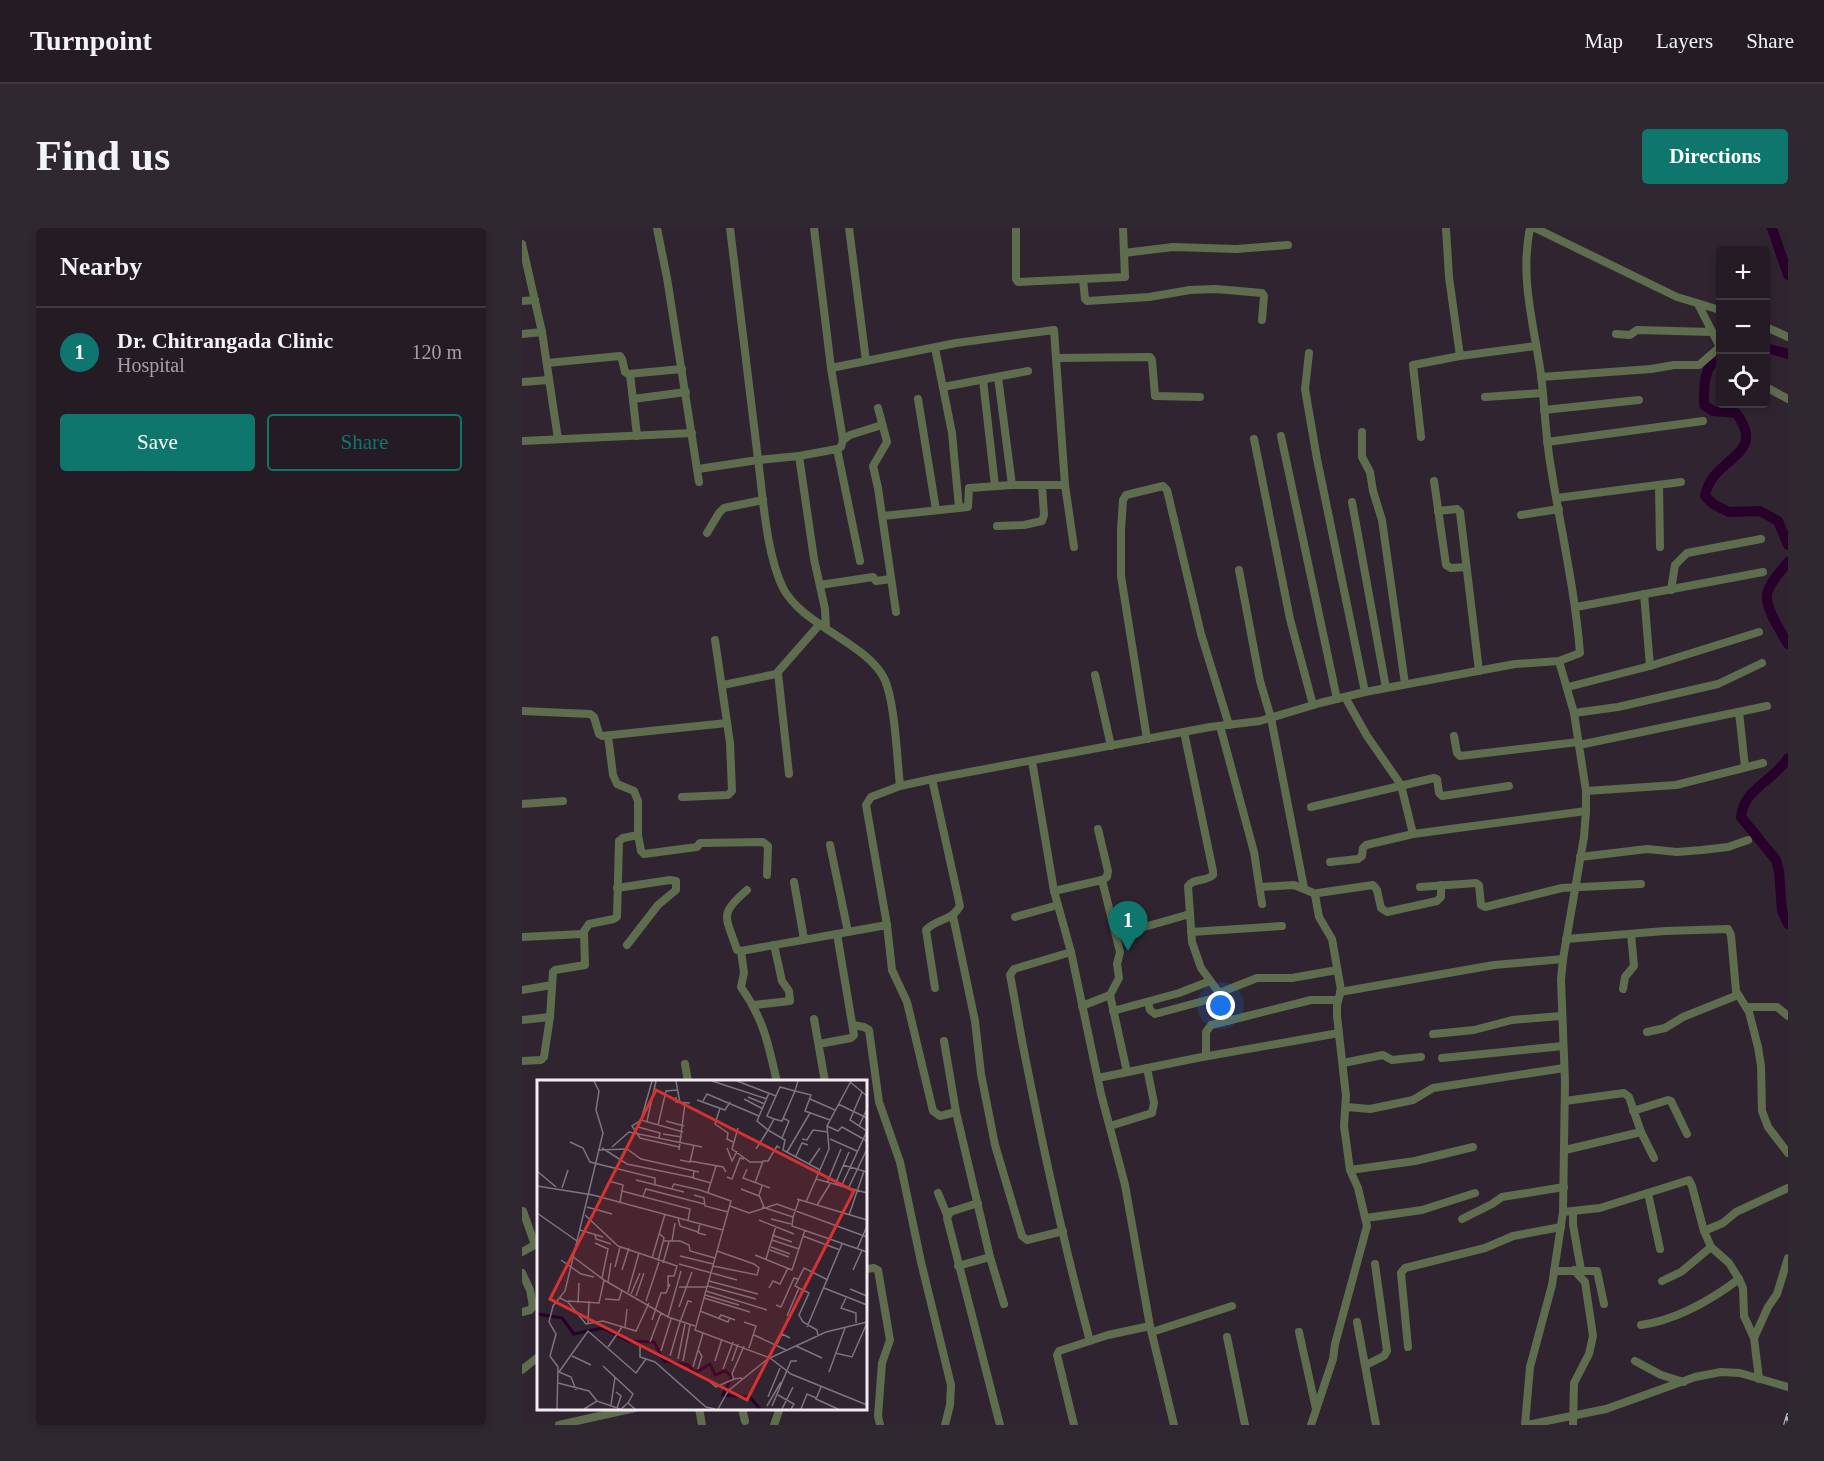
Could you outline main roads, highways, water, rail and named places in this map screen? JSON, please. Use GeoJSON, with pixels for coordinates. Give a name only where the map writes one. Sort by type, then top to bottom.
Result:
{"type":"FeatureCollection","features":[{"type":"Feature","properties":{"kind":"waterway"},"geometry":{"type":"LineString","coordinates":[[1772,228],[1788,275]]}},
{"type":"Feature","properties":{"kind":"waterway"},"geometry":{"type":"LineString","coordinates":[[1770,349],[1788,354]]}},
{"type":"Feature","properties":{"kind":"waterway"},"geometry":{"type":"LineString","coordinates":[[1716,359],[1707,371],[1704,405],[1713,411],[1736,413],[1744,428],[1746,439],[1743,448],[1736,456],[1717,472],[1705,496],[1713,504],[1729,512],[1760,511],[1778,521],[1788,545]]}},
{"type":"Feature","properties":{"kind":"waterway"},"geometry":{"type":"LineString","coordinates":[[1788,562],[1773,582],[1767,595],[1771,613],[1788,644]]}},
{"type":"Feature","properties":{"kind":"waterway"},"geometry":{"type":"LineString","coordinates":[[1788,758],[1747,799],[1741,817],[1776,860],[1782,911],[1788,924]]}},
{"type":"Feature","properties":{"kind":"railway"},"geometry":{"type":"LineString","coordinates":[[1785,1425],[1788,1415]]}},
{"type":"Feature","properties":{"kind":"place","name":"Dr. Chitrangada Clinic"},"geometry":{"type":"Point","coordinates":[1128,951]}}]}
